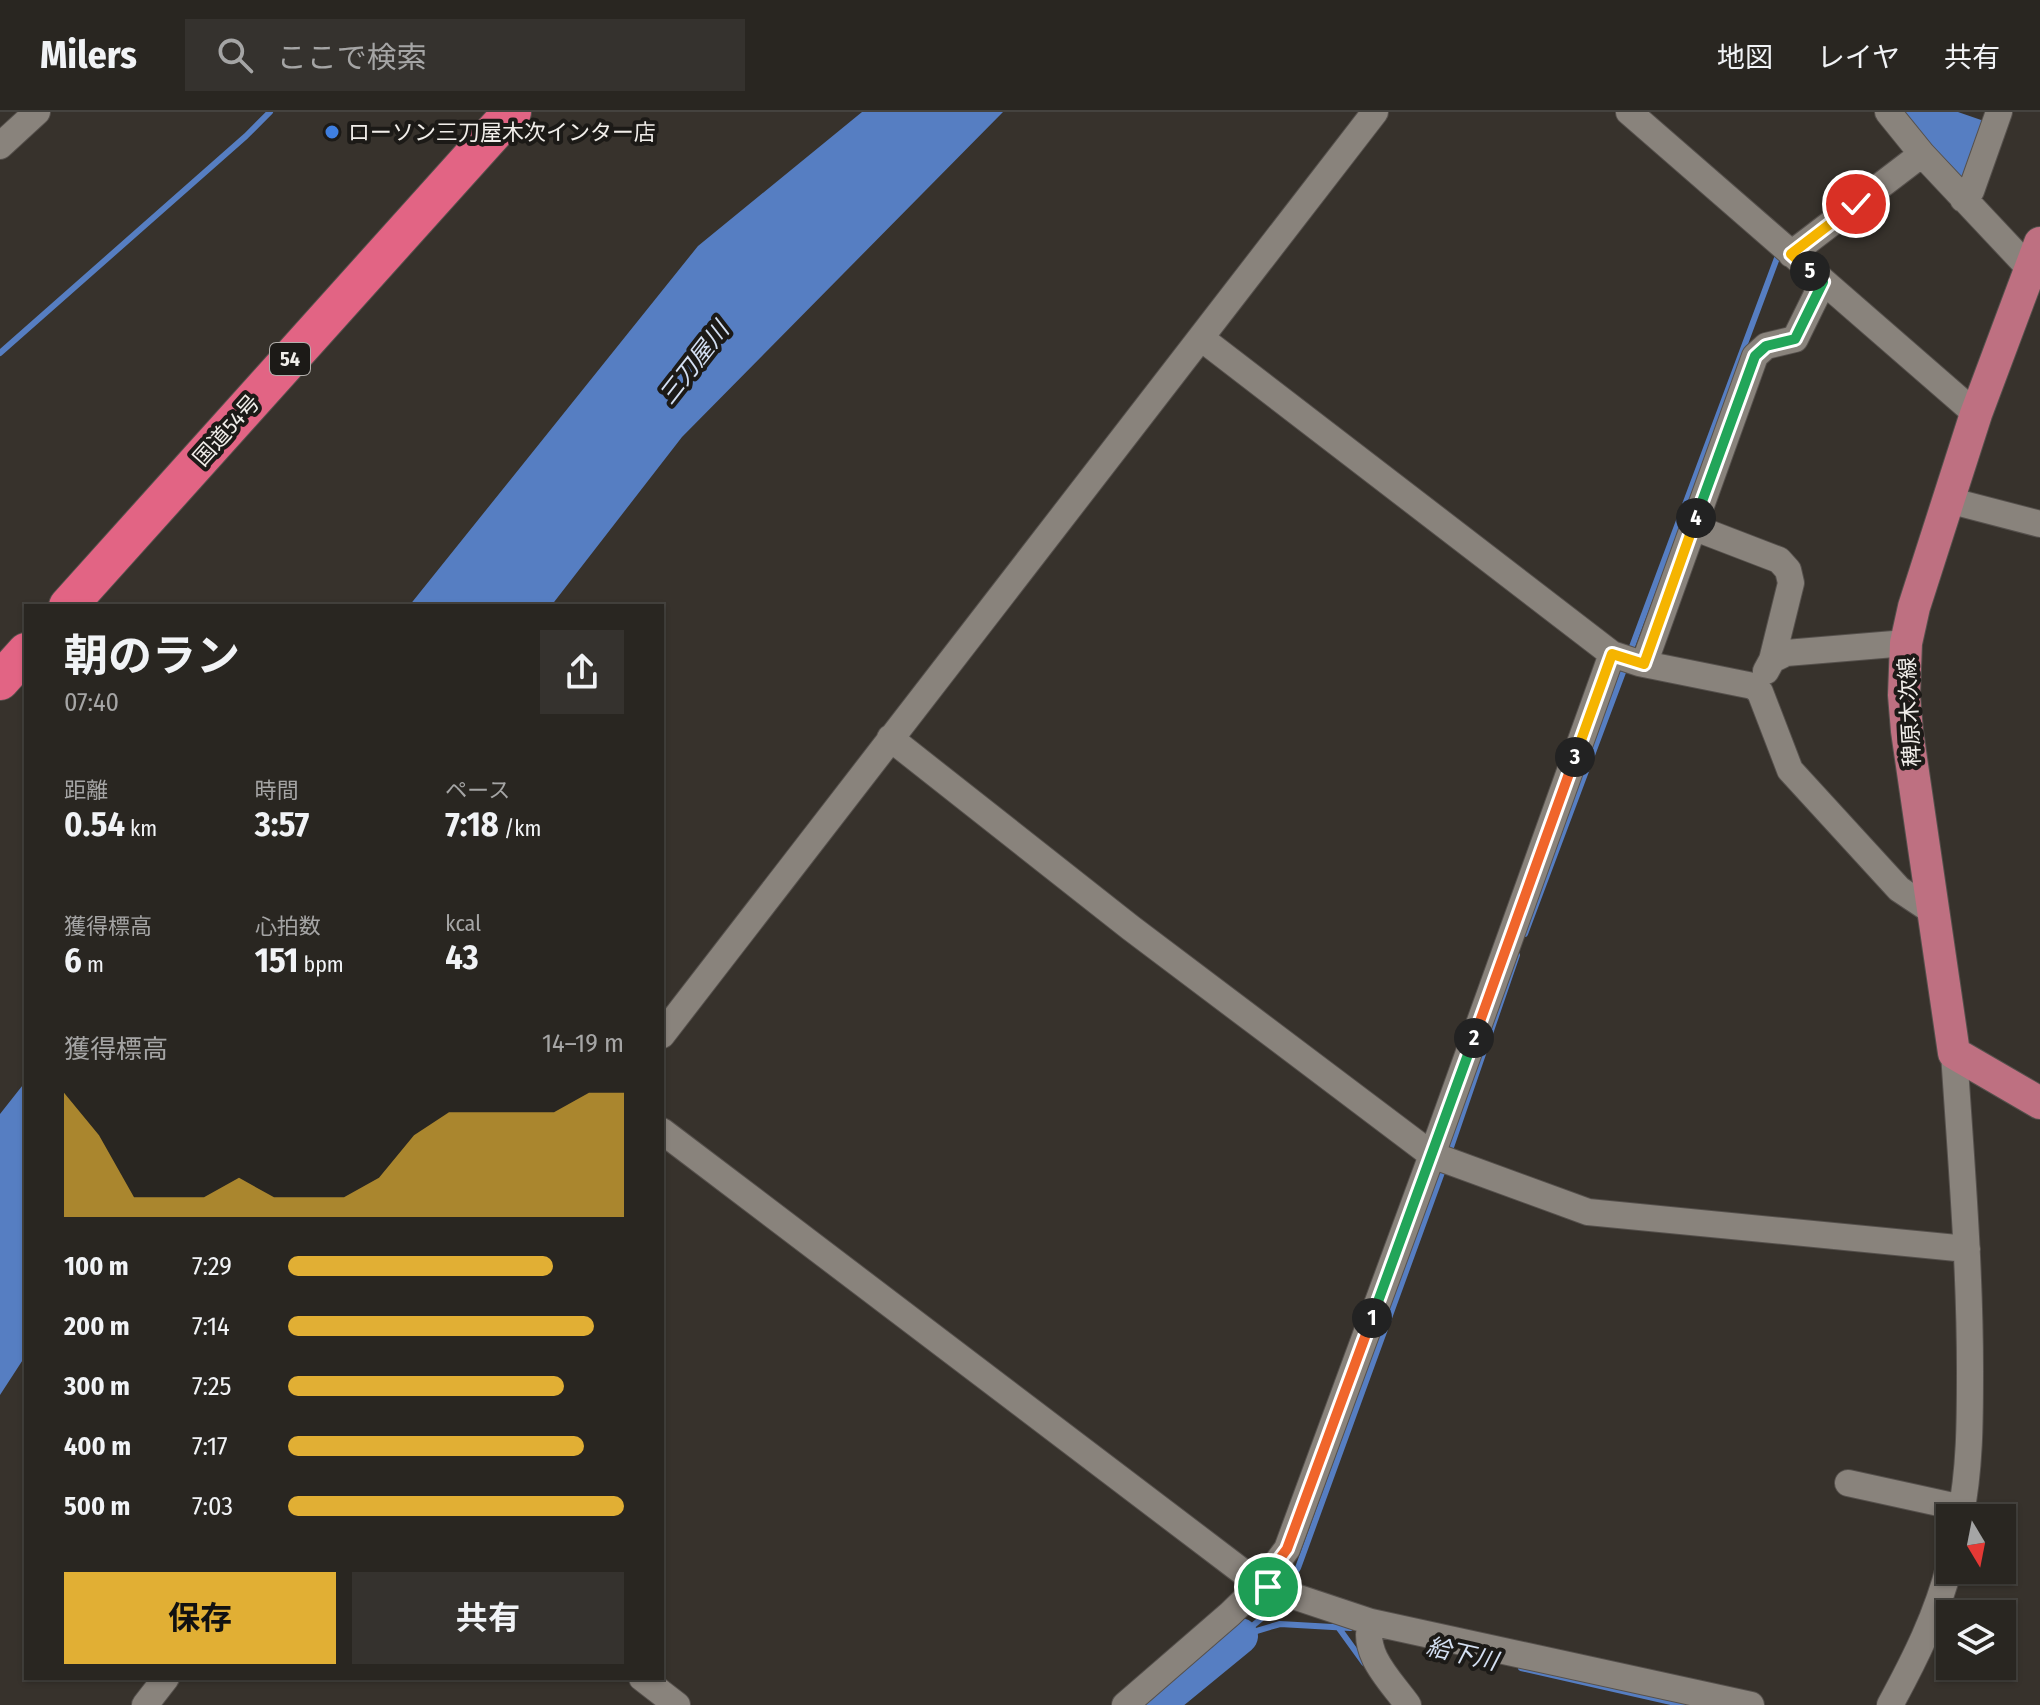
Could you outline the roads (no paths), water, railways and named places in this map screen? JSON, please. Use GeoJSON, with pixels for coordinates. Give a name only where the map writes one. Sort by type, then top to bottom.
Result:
{"type":"FeatureCollection","features":[{"type":"Feature","properties":{"kind":"highway","name":"国道54号"},"geometry":{"type":"LineString","coordinates":[[70,604],[511,113]]}},
{"type":"Feature","properties":{"kind":"highway"},"geometry":{"type":"LineString","coordinates":[[0,681],[24,654]]}},
{"type":"Feature","properties":{"kind":"main road","name":"稗原木次線"},"geometry":{"type":"LineString","coordinates":[[1954,1053],[1907,731],[1904,695],[1906,643],[1914,607],[1976,414],[2035,256]]}},
{"type":"Feature","properties":{"kind":"main road"},"geometry":{"type":"LineString","coordinates":[[1954,1053],[2040,1103]]}},
{"type":"Feature","properties":{"kind":"street"},"geometry":{"type":"LineString","coordinates":[[0,146],[37,112]]}},
{"type":"Feature","properties":{"kind":"street"},"geometry":{"type":"LineString","coordinates":[[664,1032],[1375,112]]}},
{"type":"Feature","properties":{"kind":"street"},"geometry":{"type":"LineString","coordinates":[[1629,112],[1976,414]]}},
{"type":"Feature","properties":{"kind":"street"},"geometry":{"type":"LineString","coordinates":[[1888,112],[1963,199],[2035,256]]}},
{"type":"Feature","properties":{"kind":"street"},"geometry":{"type":"LineString","coordinates":[[1963,199],[1971,191],[1999,112]]}},
{"type":"Feature","properties":{"kind":"street"},"geometry":{"type":"LineString","coordinates":[[1791,254],[1922,154]]}},
{"type":"Feature","properties":{"kind":"street"},"geometry":{"type":"LineString","coordinates":[[1125,1705],[1265,1586],[1287,1549],[1442,1159],[1629,659],[1693,527],[1755,356],[1766,346],[1795,339],[1823,282]]}},
{"type":"Feature","properties":{"kind":"street"},"geometry":{"type":"LineString","coordinates":[[1201,338],[1629,659],[1753,686],[1790,770],[1899,889],[1932,911]]}},
{"type":"Feature","properties":{"kind":"street"},"geometry":{"type":"LineString","coordinates":[[1948,500],[2040,524]]}},
{"type":"Feature","properties":{"kind":"street"},"geometry":{"type":"LineString","coordinates":[[1693,527],[1779,560],[1788,570],[1791,583],[1772,660],[1757,690]]}},
{"type":"Feature","properties":{"kind":"street"},"geometry":{"type":"LineString","coordinates":[[1772,660],[1786,653],[1906,643]]}},
{"type":"Feature","properties":{"kind":"street"},"geometry":{"type":"LineString","coordinates":[[890,738],[1155,947],[1442,1159],[1588,1212],[1967,1249]]}},
{"type":"Feature","properties":{"kind":"street"},"geometry":{"type":"LineString","coordinates":[[1954,1053],[1967,1249],[1970,1413],[1962,1504]]}},
{"type":"Feature","properties":{"kind":"street"},"geometry":{"type":"LineString","coordinates":[[664,1133],[1265,1586],[1370,1630],[1751,1705]]}},
{"type":"Feature","properties":{"kind":"street"},"geometry":{"type":"LineString","coordinates":[[1848,1483],[1936,1506]]}},
{"type":"Feature","properties":{"kind":"street"},"geometry":{"type":"LineString","coordinates":[[1890,1705],[1927,1635],[1944,1584]]}},
{"type":"Feature","properties":{"kind":"street"},"geometry":{"type":"LineString","coordinates":[[1370,1630],[1374,1658],[1408,1705]]}},
{"type":"Feature","properties":{"kind":"street"},"geometry":{"type":"LineString","coordinates":[[145,1705],[164,1680]]}},
{"type":"Feature","properties":{"kind":"street"},"geometry":{"type":"LineString","coordinates":[[645,1680],[677,1705]]}},
{"type":"Feature","properties":{"kind":"water","name":"三刀屋川"},"geometry":{"type":"Polygon","coordinates":[[[862,112],[1003,112],[682,437],[553,604],[411,604],[698,246],[862,112]]]}},
{"type":"Feature","properties":{"kind":"water"},"geometry":{"type":"Polygon","coordinates":[[[1895,112],[1958,112],[1984,121],[1965,176],[1955,177],[1895,112]]]}},
{"type":"Feature","properties":{"kind":"water"},"geometry":{"type":"Polygon","coordinates":[[[24,1084],[24,1358],[0,1395],[0,1114],[24,1084]]]}},
{"type":"Feature","properties":{"kind":"waterway"},"geometry":{"type":"LineString","coordinates":[[0,353],[270,112]]}},
{"type":"Feature","properties":{"kind":"waterway","name":"給下川"},"geometry":{"type":"LineString","coordinates":[[1630,652],[1777,258]]}},
{"type":"Feature","properties":{"kind":"waterway","name":"給下川"},"geometry":{"type":"LineString","coordinates":[[1525,934],[1625,667]]}},
{"type":"Feature","properties":{"kind":"waterway","name":"給下川"},"geometry":{"type":"LineString","coordinates":[[1449,1153],[1517,955]]}},
{"type":"Feature","properties":{"kind":"waterway","name":"給下川"},"geometry":{"type":"LineString","coordinates":[[1286,1587],[1298,1568],[1444,1167]]}},
{"type":"Feature","properties":{"kind":"waterway","name":"給下川"},"geometry":{"type":"LineString","coordinates":[[1240,1636],[1273,1609],[1278,1600]]}},
{"type":"Feature","properties":{"kind":"waterway","name":"給下川"},"geometry":{"type":"LineString","coordinates":[[1243,1635],[1280,1624],[1350,1628]]}},
{"type":"Feature","properties":{"kind":"waterway"},"geometry":{"type":"LineString","coordinates":[[1338,1627],[1364,1663]]}},
{"type":"Feature","properties":{"kind":"waterway","name":"給下川"},"geometry":{"type":"LineString","coordinates":[[1156,1705],[1240,1636]]}},
{"type":"Feature","properties":{"kind":"waterway","name":"給下川"},"geometry":{"type":"LineString","coordinates":[[1521,1668],[1684,1705]]}},
{"type":"Feature","properties":{"kind":"place","name":"ローソン三刀屋木次インター店"},"geometry":{"type":"Point","coordinates":[332,132]}}]}
